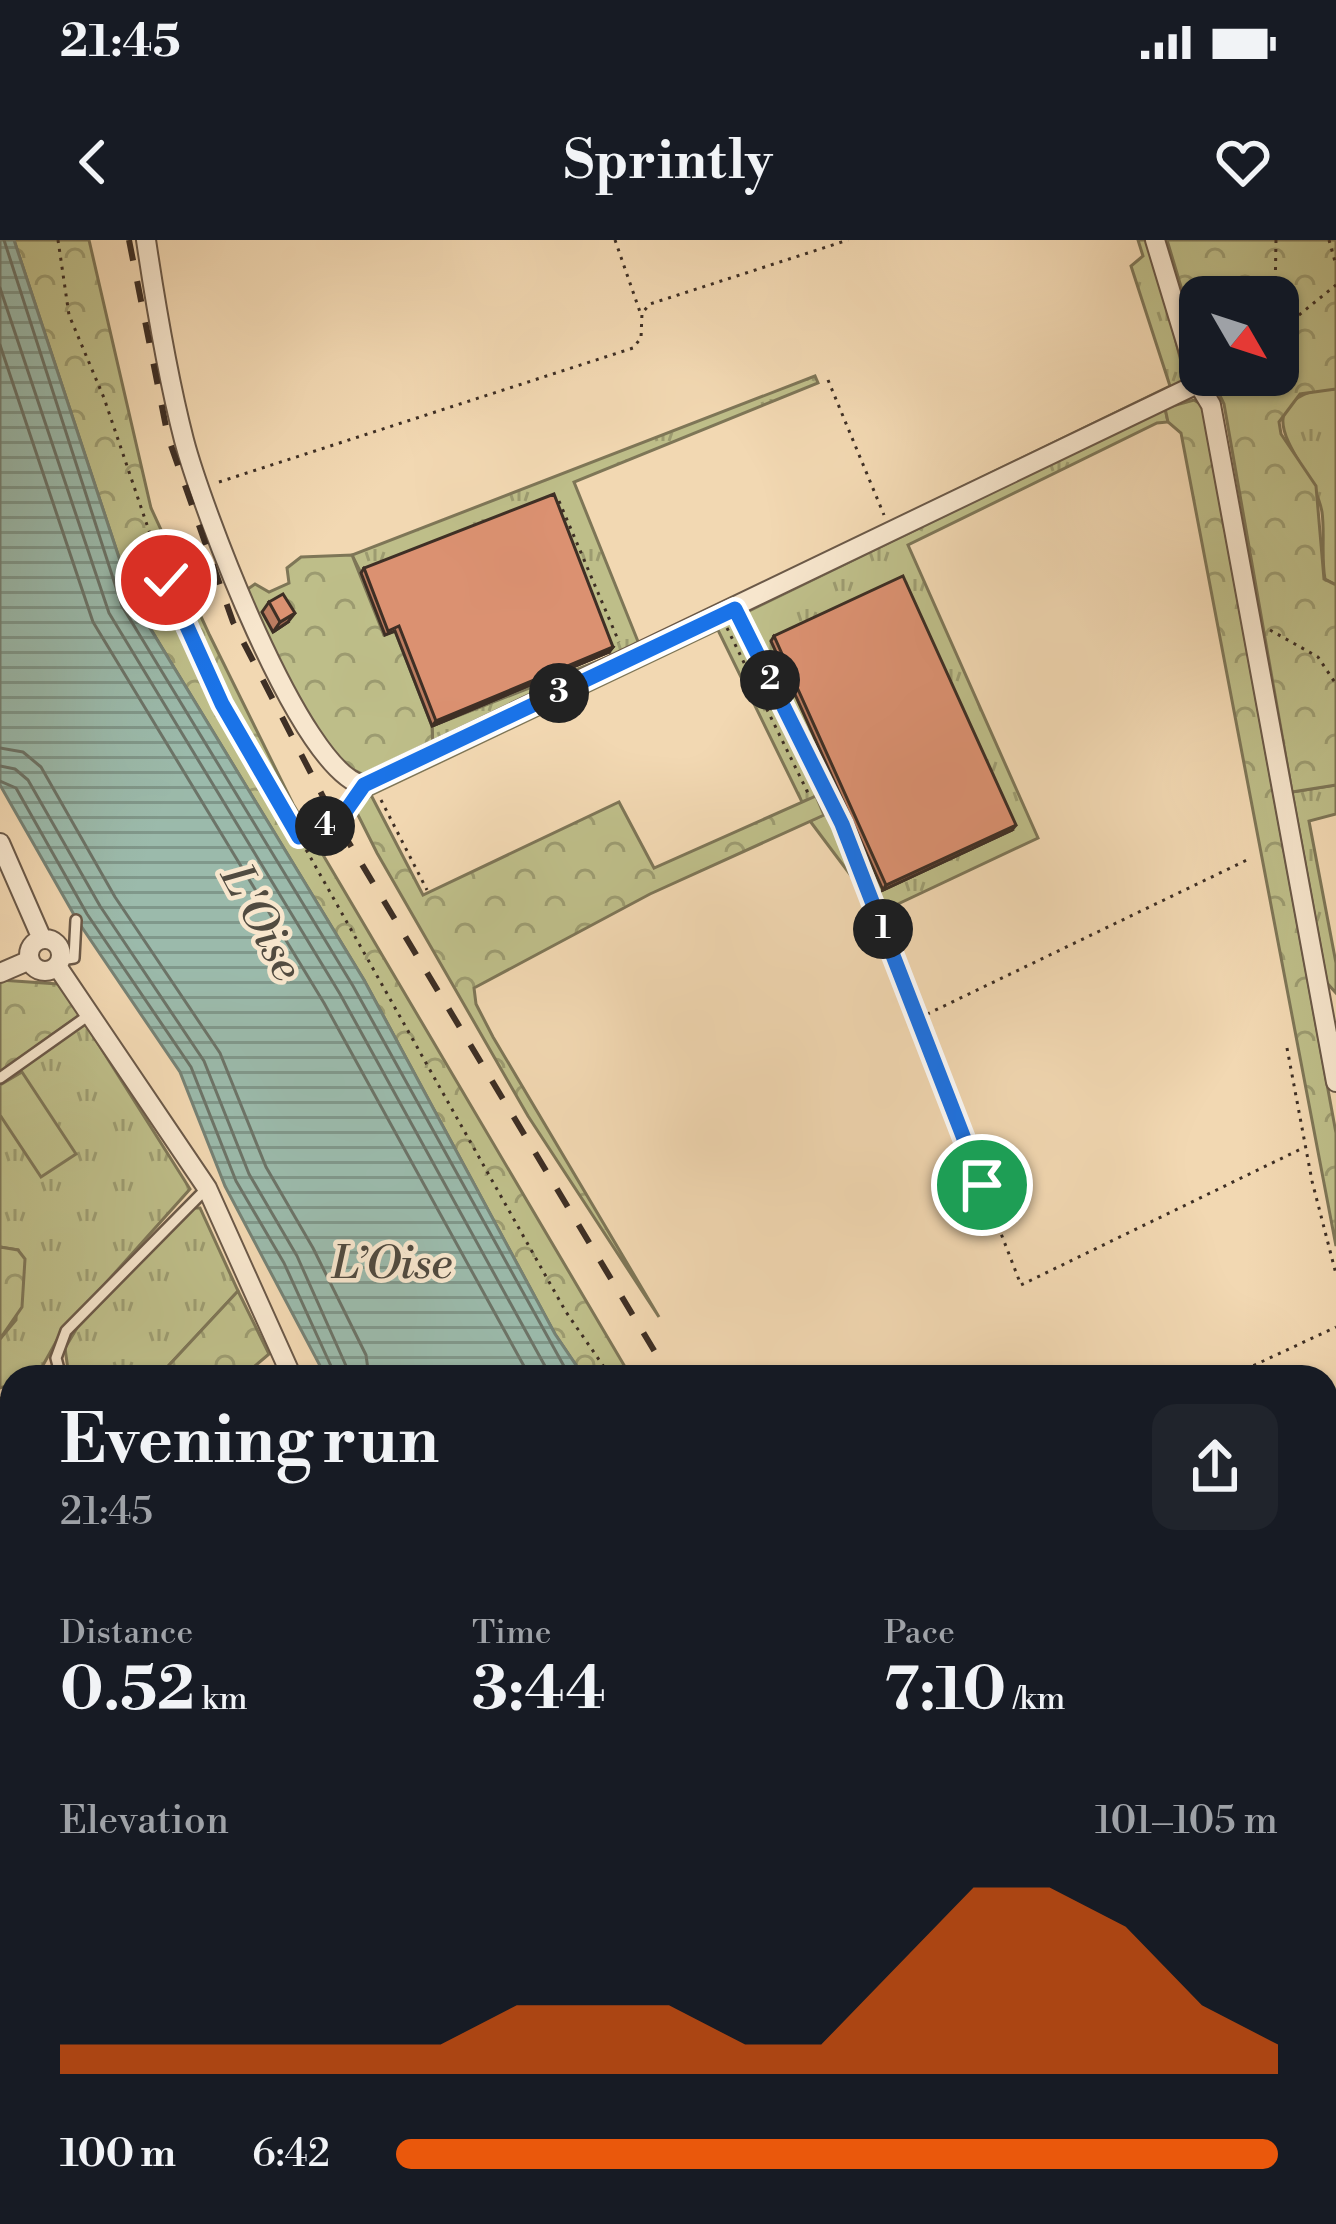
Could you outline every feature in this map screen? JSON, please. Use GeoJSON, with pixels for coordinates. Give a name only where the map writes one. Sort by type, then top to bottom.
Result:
{"type":"FeatureCollection","features":[{"type":"Feature","properties":{"kind":"street"},"geometry":{"type":"LineString","coordinates":[[146,240],[180,423],[254,627],[297,712],[334,770],[368,784],[1179,394]]}},
{"type":"Feature","properties":{"kind":"street"},"geometry":{"type":"LineString","coordinates":[[1155,240],[1179,303]]}},
{"type":"Feature","properties":{"kind":"street"},"geometry":{"type":"LineString","coordinates":[[1210,396],[1329,1008],[1336,1082]]}},
{"type":"Feature","properties":{"kind":"street"},"geometry":{"type":"LineString","coordinates":[[0,843],[42,939],[57,944],[59,963],[207,1188],[287,1365]]}},
{"type":"Feature","properties":{"kind":"street"},"geometry":{"type":"LineString","coordinates":[[30,960],[30,949],[42,939]]}},
{"type":"Feature","properties":{"kind":"street"},"geometry":{"type":"LineString","coordinates":[[30,960],[44,971],[59,963]]}},
{"type":"Feature","properties":{"kind":"street"},"geometry":{"type":"LineString","coordinates":[[0,973],[30,960]]}},
{"type":"Feature","properties":{"kind":"lane"},"geometry":{"type":"LineString","coordinates":[[59,963],[74,958],[76,920]]}},
{"type":"Feature","properties":{"kind":"lane"},"geometry":{"type":"LineString","coordinates":[[0,1078],[93,1012]]}},
{"type":"Feature","properties":{"kind":"lane"},"geometry":{"type":"LineString","coordinates":[[58,1365],[66,1331],[207,1188]]}},
{"type":"Feature","properties":{"kind":"path"},"geometry":{"type":"LineString","coordinates":[[58,240],[69,315],[104,398],[166,580],[222,704],[566,1312],[603,1365]]}},
{"type":"Feature","properties":{"kind":"path"},"geometry":{"type":"LineString","coordinates":[[200,488],[633,348],[641,338],[642,313],[632,298],[615,240]]}},
{"type":"Feature","properties":{"kind":"path"},"geometry":{"type":"LineString","coordinates":[[642,313],[658,300],[848,240]]}},
{"type":"Feature","properties":{"kind":"path"},"geometry":{"type":"LineString","coordinates":[[1275,276],[1276,240]]}},
{"type":"Feature","properties":{"kind":"path"},"geometry":{"type":"LineString","coordinates":[[1329,240],[1336,265]]}},
{"type":"Feature","properties":{"kind":"path"},"geometry":{"type":"LineString","coordinates":[[1299,314],[1336,285]]}},
{"type":"Feature","properties":{"kind":"path"},"geometry":{"type":"LineString","coordinates":[[828,380],[891,533]]}},
{"type":"Feature","properties":{"kind":"path"},"geometry":{"type":"LineString","coordinates":[[559,501],[627,661]]}},
{"type":"Feature","properties":{"kind":"path"},"geometry":{"type":"LineString","coordinates":[[728,612],[809,795]]}},
{"type":"Feature","properties":{"kind":"path"},"geometry":{"type":"LineString","coordinates":[[728,612],[842,824],[1021,1285],[1305,1147]]}},
{"type":"Feature","properties":{"kind":"path"},"geometry":{"type":"LineString","coordinates":[[1254,633],[1272,630],[1286,636],[1318,658],[1336,685]]}},
{"type":"Feature","properties":{"kind":"path"},"geometry":{"type":"LineString","coordinates":[[299,837],[343,815],[368,784],[427,890]]}},
{"type":"Feature","properties":{"kind":"path"},"geometry":{"type":"LineString","coordinates":[[918,1019],[1249,859]]}},
{"type":"Feature","properties":{"kind":"path"},"geometry":{"type":"LineString","coordinates":[[1287,1048],[1336,1274]]}},
{"type":"Feature","properties":{"kind":"path"},"geometry":{"type":"LineString","coordinates":[[1255,1365],[1336,1328]]}},
{"type":"Feature","properties":{"kind":"green space"},"geometry":{"type":"Polygon","coordinates":[[[14,240],[89,240],[151,508],[209,634],[293,804],[624,1365],[576,1365],[555,1334],[364,980],[133,600],[14,240]]]}},
{"type":"Feature","properties":{"kind":"green space"},"geometry":{"type":"Polygon","coordinates":[[[1138,240],[1150,240],[1179,354],[1179,384],[433,749],[432,726],[611,656],[551,500],[361,573],[352,555],[815,376],[818,383],[574,482],[639,644],[1170,386],[1131,266],[1143,256],[1138,240]]]}},
{"type":"Feature","properties":{"kind":"green space"},"geometry":{"type":"Polygon","coordinates":[[[1167,240],[1336,240],[1336,389],[1299,395],[1299,276],[1179,276],[1179,280],[1167,240]]]}},
{"type":"Feature","properties":{"kind":"green space"},"geometry":{"type":"Polygon","coordinates":[[[1319,389],[1336,389],[1336,585],[1325,579],[1322,512],[1283,425],[1285,411],[1296,399],[1319,389]]]}},
{"type":"Feature","properties":{"kind":"green space"},"geometry":{"type":"Polygon","coordinates":[[[1220,396],[1298,396],[1279,422],[1281,434],[1316,486],[1324,579],[1336,585],[1336,785],[1292,792],[1220,396]]]}},
{"type":"Feature","properties":{"kind":"green space"},"geometry":{"type":"Polygon","coordinates":[[[1194,400],[1202,405],[1336,1133],[1336,1246],[1181,433],[1168,422],[1165,408],[1194,400]]]}},
{"type":"Feature","properties":{"kind":"green space"},"geometry":{"type":"Polygon","coordinates":[[[1165,408],[1168,422],[1157,423],[908,545],[1038,838],[883,911],[851,827],[747,612],[1165,408]]]}},
{"type":"Feature","properties":{"kind":"green space"},"geometry":{"type":"Polygon","coordinates":[[[352,555],[384,635],[395,631],[432,726],[433,749],[366,776],[328,757],[245,591],[255,584],[269,592],[289,583],[287,568],[301,557],[352,555]]]}},
{"type":"Feature","properties":{"kind":"green space"},"geometry":{"type":"Polygon","coordinates":[[[732,618],[823,794],[872,916],[868,919],[855,881],[810,821],[823,815],[816,797],[802,802],[718,630],[371,795],[355,809],[367,791],[732,618]]]}},
{"type":"Feature","properties":{"kind":"green space"},"geometry":{"type":"Polygon","coordinates":[[[1336,785],[1336,814],[1309,821],[1336,963],[1336,993],[1327,983],[1292,792],[1336,785]]]}},
{"type":"Feature","properties":{"kind":"green space"},"geometry":{"type":"Polygon","coordinates":[[[371,795],[423,895],[619,802],[654,868],[816,796],[824,815],[650,894],[474,988],[476,1004],[493,1037],[659,1317],[528,1116],[377,853],[355,809],[371,795]]]}},
{"type":"Feature","properties":{"kind":"green space"},"geometry":{"type":"Polygon","coordinates":[[[0,980],[58,984],[80,1015],[0,1072],[0,980]]]}},
{"type":"Feature","properties":{"kind":"green space"},"geometry":{"type":"Polygon","coordinates":[[[80,1015],[190,1189],[61,1333],[43,1365],[0,1365],[0,1339],[16,1320],[18,1250],[0,1247],[0,1072],[80,1015]]]}},
{"type":"Feature","properties":{"kind":"green space"},"geometry":{"type":"Polygon","coordinates":[[[22,1072],[76,1154],[41,1177],[0,1115],[0,1085],[22,1072]]]}},
{"type":"Feature","properties":{"kind":"green space"},"geometry":{"type":"Polygon","coordinates":[[[191,1208],[200,1208],[238,1291],[169,1365],[67,1365],[65,1348],[77,1328],[191,1208]]]}},
{"type":"Feature","properties":{"kind":"green space"},"geometry":{"type":"Polygon","coordinates":[[[0,1247],[18,1250],[25,1259],[22,1307],[0,1339],[0,1247]]]}},
{"type":"Feature","properties":{"kind":"green space"},"geometry":{"type":"Polygon","coordinates":[[[238,1291],[269,1354],[256,1365],[169,1365],[238,1291]]]}},
{"type":"Feature","properties":{"kind":"water","name":"L’Oise"},"geometry":{"type":"Polygon","coordinates":[[[0,240],[14,240],[133,600],[364,980],[576,1365],[320,1365],[225,1186],[180,1072],[77,920],[0,785],[0,240]]]}},
{"type":"Feature","properties":{"kind":"building"},"geometry":{"type":"Polygon","coordinates":[[[554,494],[613,647],[436,721],[399,626],[388,631],[364,568],[554,494]]]}},
{"type":"Feature","properties":{"kind":"building"},"geometry":{"type":"Polygon","coordinates":[[[903,576],[1016,825],[886,885],[774,636],[903,576]]]}},
{"type":"Feature","properties":{"kind":"building"},"geometry":{"type":"Polygon","coordinates":[[[283,594],[295,613],[280,622],[269,602],[283,594]]]}},
{"type":"Feature","properties":{"kind":"railway"},"geometry":{"type":"LineString","coordinates":[[129,240],[168,437],[233,622],[334,818],[663,1365]]}},
{"type":"Feature","properties":{"kind":"route"},"geometry":{"type":"LineString","coordinates":[[166,580],[222,704],[299,837],[343,815],[364,785],[735,609],[842,824],[982,1185]]}},
{"type":"Feature","properties":{"kind":"water label","name":"L'Oise"},"geometry":{"type":"Point","coordinates":[261,923]}}]}
